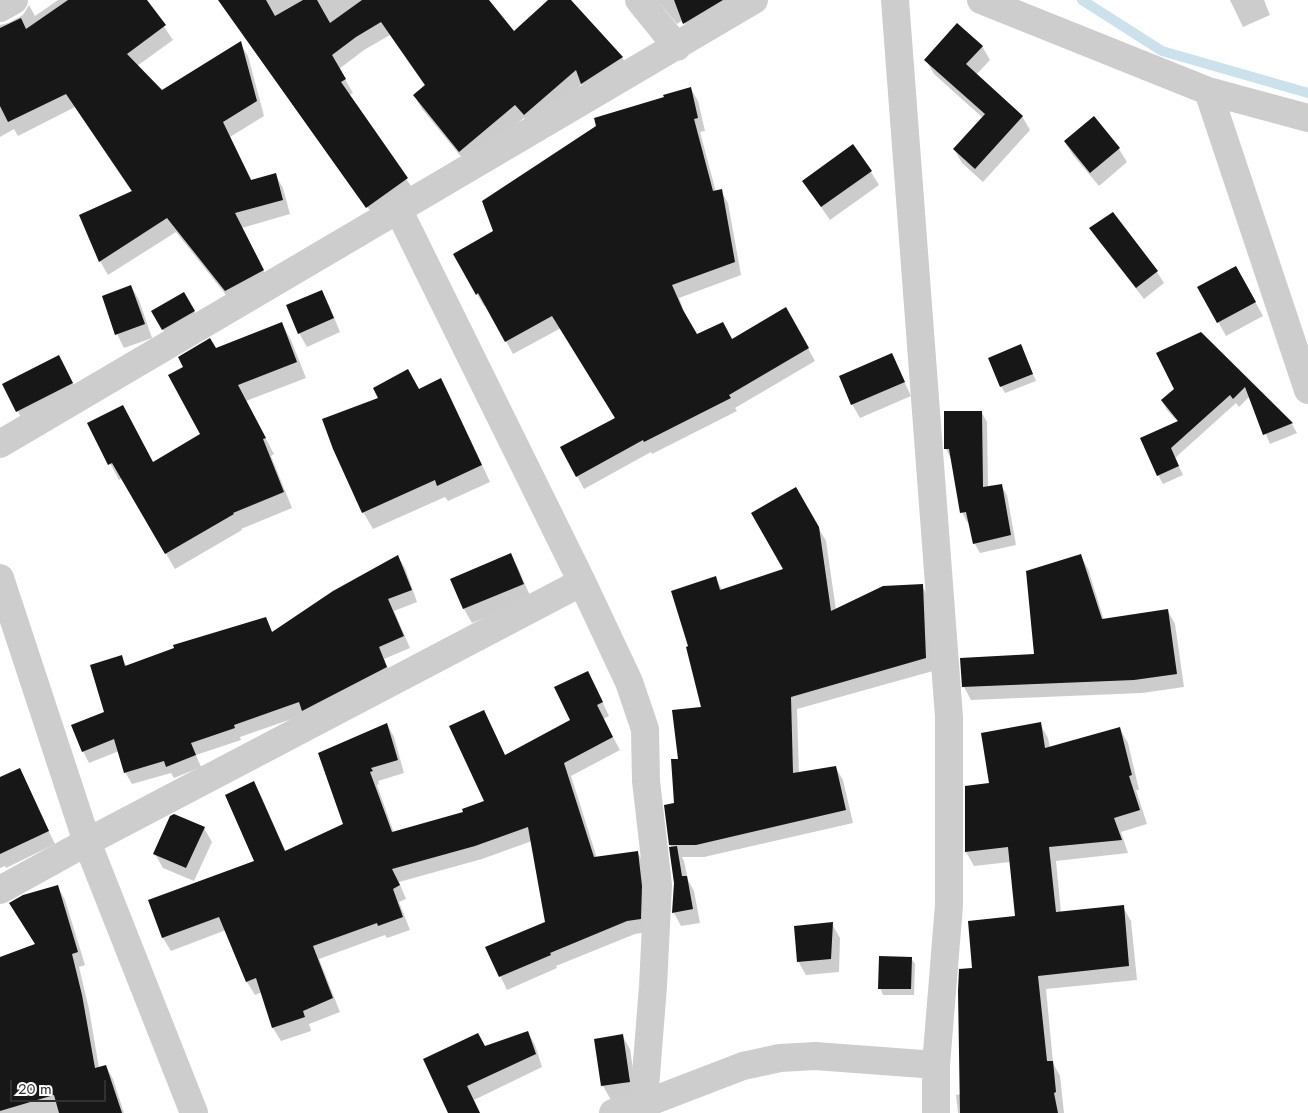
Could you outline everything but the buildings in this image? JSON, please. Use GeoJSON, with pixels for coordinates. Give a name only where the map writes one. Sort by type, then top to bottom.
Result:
{"type":"FeatureCollection","features":[{"type":"Feature","properties":{"kind":"street"},"geometry":{"type":"LineString","coordinates":[[0,8],[14,0]]}},
{"type":"Feature","properties":{"kind":"street"},"geometry":{"type":"LineString","coordinates":[[639,0],[676,47]]}},
{"type":"Feature","properties":{"kind":"street"},"geometry":{"type":"LineString","coordinates":[[0,444],[754,0]]}},
{"type":"Feature","properties":{"kind":"street"},"geometry":{"type":"LineString","coordinates":[[895,0],[949,717],[950,905],[936,1065],[936,1113]]}},
{"type":"Feature","properties":{"kind":"street"},"geometry":{"type":"LineString","coordinates":[[981,0],[1208,91],[1308,118]]}},
{"type":"Feature","properties":{"kind":"street"},"geometry":{"type":"LineString","coordinates":[[1208,91],[1308,390]]}},
{"type":"Feature","properties":{"kind":"street"},"geometry":{"type":"LineString","coordinates":[[398,209],[582,582],[629,682],[645,729],[646,781],[658,885],[654,986],[643,1109]]}},
{"type":"Feature","properties":{"kind":"street"},"geometry":{"type":"LineString","coordinates":[[0,578],[86,842],[194,1113]]}},
{"type":"Feature","properties":{"kind":"street"},"geometry":{"type":"LineString","coordinates":[[0,890],[86,842],[582,582]]}},
{"type":"Feature","properties":{"kind":"street"},"geometry":{"type":"LineString","coordinates":[[613,1113],[643,1109],[743,1066],[780,1058],[815,1056],[936,1065]]}},
{"type":"Feature","properties":{"kind":"waterway"},"geometry":{"type":"LineString","coordinates":[[1082,0],[1162,51],[1308,93]]}}]}
